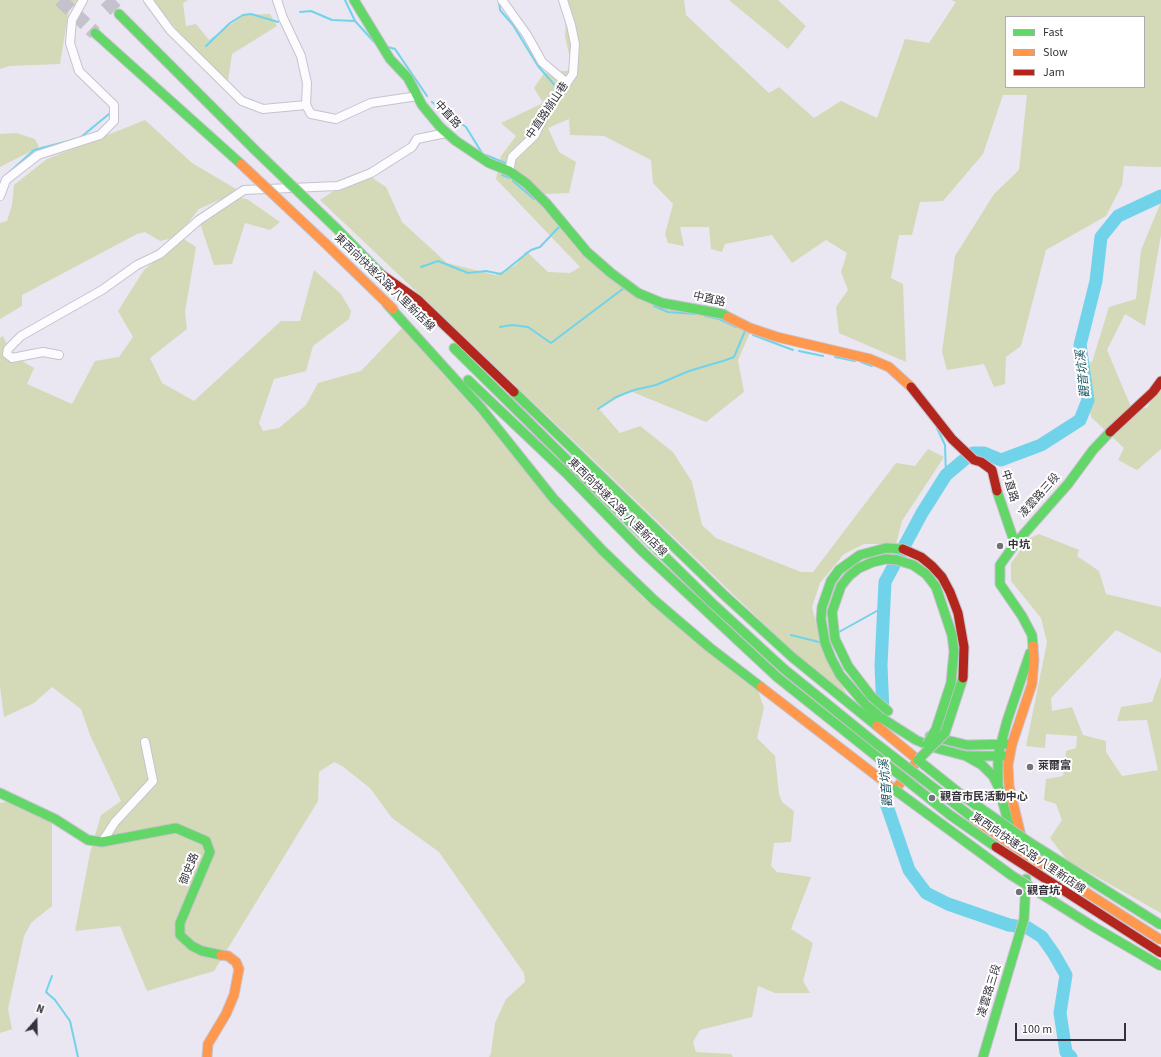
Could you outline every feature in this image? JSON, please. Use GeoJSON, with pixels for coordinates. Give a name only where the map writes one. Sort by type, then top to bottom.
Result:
{"type":"FeatureCollection","features":[{"type":"Feature","properties":{"kind":"main road","name":"中直路"},"geometry":{"type":"LineString","coordinates":[[354,0],[390,59],[408,78],[418,96],[441,128],[456,142],[488,163],[508,171],[526,183],[592,256],[611,273],[638,292],[662,303],[723,314],[750,328],[777,337],[863,357],[889,366],[908,383],[952,439],[974,460],[981,462],[992,470],[998,498],[1015,544]]}},
{"type":"Feature","properties":{"kind":"main road","name":"東西向快速公路 八里新店線"},"geometry":{"type":"LineString","coordinates":[[119,14],[651,544],[712,603],[784,669],[958,807],[1024,853],[1161,940]]}},
{"type":"Feature","properties":{"kind":"main road","name":"東西向快速公路 八里新店線"},"geometry":{"type":"LineString","coordinates":[[95,33],[241,164],[325,243],[387,304],[567,474],[643,552],[778,677],[950,815],[1016,861],[1161,953]]}},
{"type":"Feature","properties":{"kind":"main road"},"geometry":{"type":"LineString","coordinates":[[382,275],[418,300],[723,594],[792,657],[963,796],[1029,842],[1161,925]]}},
{"type":"Feature","properties":{"kind":"main road"},"geometry":{"type":"LineString","coordinates":[[387,304],[482,409],[554,498],[603,551],[654,600],[709,647],[895,790],[1011,875],[1094,928],[1161,966]]}},
{"type":"Feature","properties":{"kind":"main road","name":"凌雲路三段"},"geometry":{"type":"LineString","coordinates":[[983,1057],[1024,919],[1027,884],[1020,831],[1008,786],[1009,756],[1032,684],[1034,660],[1032,635],[1028,626],[1000,584],[1000,565],[1015,544],[1068,484],[1080,466],[1102,440],[1140,406],[1161,381]]}},
{"type":"Feature","properties":{"kind":"main road"},"geometry":{"type":"LineString","coordinates":[[895,790],[918,760],[945,733],[963,681],[964,664],[962,629],[950,592],[932,566],[910,552],[898,548],[886,548],[860,555],[839,570],[831,581],[825,594],[822,607],[821,629],[831,658],[852,690],[880,717],[905,729],[932,747],[966,756],[982,765],[993,776],[998,786]]}},
{"type":"Feature","properties":{"kind":"main road","name":"凌雲路三段"},"geometry":{"type":"LineString","coordinates":[[1025,870],[1002,804],[998,786],[998,755],[1000,743],[1032,645]]}},
{"type":"Feature","properties":{"kind":"main road"},"geometry":{"type":"LineString","coordinates":[[905,729],[960,744],[1012,744]]}},
{"type":"Feature","properties":{"kind":"main road"},"geometry":{"type":"LineString","coordinates":[[966,756],[1009,756]]}},
{"type":"Feature","properties":{"kind":"main road","name":"御史路"},"geometry":{"type":"LineString","coordinates":[[0,793],[55,819],[88,840],[102,842],[176,828],[206,841],[210,852],[180,923],[180,935],[192,946],[202,951],[228,956],[236,962],[239,969],[234,995],[226,1014],[208,1044],[207,1057]]}},
{"type":"Feature","properties":{"kind":"street"},"geometry":{"type":"LineString","coordinates":[[0,196],[6,180],[38,155],[100,135],[114,121],[114,105],[79,71],[70,43],[72,20],[83,0]]}},
{"type":"Feature","properties":{"kind":"street"},"geometry":{"type":"LineString","coordinates":[[148,0],[170,30],[242,101],[263,109],[306,105]]}},
{"type":"Feature","properties":{"kind":"street"},"geometry":{"type":"LineString","coordinates":[[277,0],[283,18],[301,56],[307,83],[306,105],[311,114],[336,119],[371,103],[418,96]]}},
{"type":"Feature","properties":{"kind":"street"},"geometry":{"type":"LineString","coordinates":[[502,0],[527,35],[542,62],[567,83]]}},
{"type":"Feature","properties":{"kind":"street","name":"中直路崩山巷"},"geometry":{"type":"LineString","coordinates":[[508,171],[512,157],[535,135],[544,114],[573,74],[575,44],[563,0]]}},
{"type":"Feature","properties":{"kind":"street"},"geometry":{"type":"LineString","coordinates":[[59,355],[43,352],[12,358],[7,354],[8,349],[21,336],[102,290],[137,265],[160,254],[199,220],[244,190],[338,186],[371,173],[412,147],[417,138],[446,133],[456,142]]}},
{"type":"Feature","properties":{"kind":"street"},"geometry":{"type":"LineString","coordinates":[[102,842],[115,822],[153,781],[145,742]]}},
{"type":"Feature","properties":{"kind":"green space"},"geometry":{"type":"Polygon","coordinates":[[[0,0],[78,0],[69,9],[60,64],[9,66],[0,69],[0,0]]]}},
{"type":"Feature","properties":{"kind":"green space"},"geometry":{"type":"Polygon","coordinates":[[[153,0],[188,0],[183,3],[186,26],[196,24],[209,40],[244,15],[270,14],[277,26],[232,54],[228,81],[184,39],[153,0]]]}},
{"type":"Feature","properties":{"kind":"green space"},"geometry":{"type":"Polygon","coordinates":[[[567,0],[684,0],[686,15],[769,93],[779,87],[814,118],[841,101],[877,118],[905,39],[929,43],[956,2],[951,0],[1161,0],[1161,167],[1124,166],[1122,185],[1106,216],[1046,250],[1021,346],[1006,357],[1005,384],[994,387],[984,364],[947,370],[942,352],[955,256],[994,194],[1019,170],[1027,95],[1003,95],[983,154],[943,201],[920,202],[912,235],[899,235],[891,278],[903,284],[906,362],[839,333],[836,307],[848,290],[841,272],[847,253],[826,240],[792,263],[772,235],[725,244],[722,252],[711,249],[709,227],[680,227],[684,246],[668,243],[665,234],[673,204],[653,183],[651,160],[604,136],[570,135],[569,119],[548,128],[559,152],[576,162],[569,193],[544,194],[583,243],[632,285],[668,303],[752,328],[738,360],[744,392],[706,422],[630,391],[599,409],[620,433],[640,426],[673,452],[692,482],[702,525],[716,538],[801,572],[813,572],[896,463],[915,466],[928,449],[944,457],[902,521],[896,544],[864,544],[844,554],[820,583],[812,607],[822,648],[847,695],[843,700],[320,200],[349,181],[371,177],[386,187],[402,222],[447,263],[495,275],[516,265],[526,251],[548,272],[570,273],[580,267],[496,179],[501,156],[516,136],[501,123],[543,103],[534,88],[544,73],[573,70],[565,37],[567,0]]]}},
{"type":"Feature","properties":{"kind":"green space"},"geometry":{"type":"Polygon","coordinates":[[[729,0],[778,0],[806,26],[788,49],[729,0]]]}},
{"type":"Feature","properties":{"kind":"green space"},"geometry":{"type":"Polygon","coordinates":[[[145,120],[192,163],[236,189],[235,193],[199,209],[177,237],[160,241],[145,232],[137,234],[22,295],[22,306],[0,319],[0,223],[7,221],[12,205],[14,185],[47,159],[145,120]]]}},
{"type":"Feature","properties":{"kind":"green space"},"geometry":{"type":"Polygon","coordinates":[[[17,133],[35,139],[39,147],[0,167],[0,134],[17,133]]]}},
{"type":"Feature","properties":{"kind":"green space"},"geometry":{"type":"Polygon","coordinates":[[[236,197],[247,199],[280,222],[270,230],[245,223],[232,264],[214,265],[200,223],[236,197]]]}},
{"type":"Feature","properties":{"kind":"green space"},"geometry":{"type":"Polygon","coordinates":[[[1161,202],[1161,235],[1145,326],[1125,314],[1107,350],[1131,407],[1147,408],[1161,385],[1161,449],[1137,470],[1118,460],[1124,448],[1091,417],[1083,363],[1092,362],[1109,307],[1136,299],[1141,250],[1161,202]]]}},
{"type":"Feature","properties":{"kind":"green space"},"geometry":{"type":"Polygon","coordinates":[[[182,238],[196,247],[185,312],[187,329],[150,358],[162,383],[194,401],[281,321],[300,321],[314,270],[341,294],[351,311],[349,319],[313,346],[306,371],[274,379],[259,423],[263,431],[279,428],[306,405],[318,383],[361,371],[402,328],[642,597],[758,690],[764,708],[757,738],[775,756],[779,794],[782,802],[794,811],[791,842],[774,843],[771,866],[777,872],[811,877],[791,929],[813,943],[803,981],[810,993],[775,993],[758,986],[752,1017],[700,1030],[693,1042],[696,1052],[731,1054],[733,1057],[489,1057],[491,1053],[495,1023],[506,999],[525,982],[524,973],[439,852],[392,818],[370,788],[342,766],[334,762],[319,772],[318,801],[214,971],[147,991],[120,926],[75,931],[90,853],[101,815],[121,801],[90,735],[81,709],[52,687],[34,703],[4,717],[0,687],[0,338],[3,336],[12,355],[34,368],[27,384],[72,404],[95,361],[119,357],[133,337],[118,311],[144,270],[182,238]]]}},
{"type":"Feature","properties":{"kind":"green space"},"geometry":{"type":"Polygon","coordinates":[[[1039,534],[1079,550],[1077,556],[1099,571],[1106,594],[1161,607],[1161,653],[1116,630],[1051,698],[1052,711],[1072,707],[1083,735],[1106,741],[1106,752],[1122,776],[1158,770],[1147,720],[1117,721],[1121,707],[1152,702],[1161,677],[1161,913],[1067,860],[1050,838],[1062,820],[1056,804],[1044,800],[1046,779],[1063,776],[1066,751],[1076,748],[1077,736],[1046,734],[1045,748],[1026,746],[1047,642],[1041,618],[1011,581],[1011,563],[1030,538],[1039,534]]]}},
{"type":"Feature","properties":{"kind":"green space"},"geometry":{"type":"Polygon","coordinates":[[[11,801],[52,823],[52,906],[31,923],[24,936],[8,1009],[12,1029],[0,1033],[0,803],[11,801]]]}},
{"type":"Feature","properties":{"kind":"waterway"},"geometry":{"type":"LineString","coordinates":[[345,0],[355,21],[376,44]]}},
{"type":"Feature","properties":{"kind":"waterway"},"geometry":{"type":"LineString","coordinates":[[499,1],[500,10],[513,25],[538,66],[558,89]]}},
{"type":"Feature","properties":{"kind":"waterway"},"geometry":{"type":"LineString","coordinates":[[300,12],[311,11],[332,20],[355,21]]}},
{"type":"Feature","properties":{"kind":"waterway"},"geometry":{"type":"LineString","coordinates":[[206,46],[230,23],[243,15],[251,14],[278,22]]}},
{"type":"Feature","properties":{"kind":"waterway"},"geometry":{"type":"LineString","coordinates":[[388,47],[395,49],[427,96]]}},
{"type":"Feature","properties":{"kind":"waterway"},"geometry":{"type":"LineString","coordinates":[[432,102],[466,127],[482,153]]}},
{"type":"Feature","properties":{"kind":"waterway"},"geometry":{"type":"LineString","coordinates":[[81,137],[109,114]]}},
{"type":"Feature","properties":{"kind":"waterway"},"geometry":{"type":"LineString","coordinates":[[3,178],[34,150],[76,139]]}},
{"type":"Feature","properties":{"kind":"waterway"},"geometry":{"type":"LineString","coordinates":[[486,155],[505,163]]}},
{"type":"Feature","properties":{"kind":"waterway"},"geometry":{"type":"LineString","coordinates":[[502,175],[510,178]]}},
{"type":"Feature","properties":{"kind":"waterway"},"geometry":{"type":"LineString","coordinates":[[513,181],[534,199]]}},
{"type":"Feature","properties":{"kind":"waterway","name":"觀音坑溪"},"geometry":{"type":"LineString","coordinates":[[973,453],[984,453],[1001,460],[1041,445],[1080,420],[1088,400],[1080,345],[1096,281],[1101,237],[1118,216],[1161,196]]}},
{"type":"Feature","properties":{"kind":"waterway"},"geometry":{"type":"LineString","coordinates":[[421,267],[438,261],[468,273],[486,271],[501,274],[531,250],[540,247],[560,226]]}},
{"type":"Feature","properties":{"kind":"waterway"},"geometry":{"type":"LineString","coordinates":[[500,327],[512,325],[528,327],[551,343],[624,288]]}},
{"type":"Feature","properties":{"kind":"waterway"},"geometry":{"type":"LineString","coordinates":[[654,306],[668,312],[695,314]]}},
{"type":"Feature","properties":{"kind":"waterway"},"geometry":{"type":"LineString","coordinates":[[705,316],[719,319],[736,327]]}},
{"type":"Feature","properties":{"kind":"waterway"},"geometry":{"type":"LineString","coordinates":[[598,409],[616,397],[634,390],[656,385],[689,371],[734,357],[745,331]]}},
{"type":"Feature","properties":{"kind":"waterway"},"geometry":{"type":"LineString","coordinates":[[753,335],[793,350]]}},
{"type":"Feature","properties":{"kind":"waterway"},"geometry":{"type":"LineString","coordinates":[[799,351],[823,356]]}},
{"type":"Feature","properties":{"kind":"waterway"},"geometry":{"type":"LineString","coordinates":[[835,357],[855,361]]}},
{"type":"Feature","properties":{"kind":"waterway"},"geometry":{"type":"LineString","coordinates":[[861,362],[872,366]]}},
{"type":"Feature","properties":{"kind":"waterway"},"geometry":{"type":"LineString","coordinates":[[937,428],[945,445],[946,475]]}},
{"type":"Feature","properties":{"kind":"waterway","name":"觀音坑溪"},"geometry":{"type":"LineString","coordinates":[[883,713],[881,665],[885,582],[922,513],[946,475],[965,459]]}},
{"type":"Feature","properties":{"kind":"waterway"},"geometry":{"type":"LineString","coordinates":[[839,632],[884,607]]}},
{"type":"Feature","properties":{"kind":"waterway"},"geometry":{"type":"LineString","coordinates":[[791,635],[819,642]]}},
{"type":"Feature","properties":{"kind":"waterway","name":"觀音坑溪"},"geometry":{"type":"LineString","coordinates":[[884,755],[886,803],[909,870],[926,893],[948,904],[1009,925],[1028,928],[1042,937],[1054,954],[1066,975],[1060,1013],[1066,1052],[1071,1057]]}},
{"type":"Feature","properties":{"kind":"waterway"},"geometry":{"type":"LineString","coordinates":[[52,976],[46,992],[55,1000],[70,1021],[78,1057]]}},
{"type":"Feature","properties":{"kind":"tunnel"},"geometry":{"type":"LineString","coordinates":[[60,0],[95,33]]}},
{"type":"Feature","properties":{"kind":"tunnel"},"geometry":{"type":"LineString","coordinates":[[106,0],[119,14]]}},
{"type":"Feature","properties":{"kind":"traffic: fast"},"geometry":{"type":"LineString","coordinates":[[354,0],[390,59],[408,78],[422,105],[441,128],[456,141],[489,163],[509,171],[526,183],[547,204],[587,252],[611,273],[638,293],[662,303],[723,314],[728,317]]}},
{"type":"Feature","properties":{"kind":"traffic: fast"},"geometry":{"type":"LineString","coordinates":[[119,14],[255,150]]}},
{"type":"Feature","properties":{"kind":"traffic: fast"},"geometry":{"type":"LineString","coordinates":[[95,33],[241,164]]}},
{"type":"Feature","properties":{"kind":"traffic: fast"},"geometry":{"type":"LineString","coordinates":[[255,150],[337,229]]}},
{"type":"Feature","properties":{"kind":"traffic: fast"},"geometry":{"type":"LineString","coordinates":[[337,229],[389,282]]}},
{"type":"Feature","properties":{"kind":"traffic: fast"},"geometry":{"type":"LineString","coordinates":[[387,304],[482,409],[553,498],[603,551],[654,600],[709,647],[761,687]]}},
{"type":"Feature","properties":{"kind":"traffic: fast"},"geometry":{"type":"LineString","coordinates":[[454,348],[651,543]]}},
{"type":"Feature","properties":{"kind":"traffic: fast"},"geometry":{"type":"LineString","coordinates":[[468,380],[567,474],[643,552]]}},
{"type":"Feature","properties":{"kind":"traffic: fast"},"geometry":{"type":"LineString","coordinates":[[514,392],[723,594],[792,657],[877,726]]}},
{"type":"Feature","properties":{"kind":"traffic: fast"},"geometry":{"type":"LineString","coordinates":[[1033,646],[1032,635],[1022,616],[1000,584],[1000,565],[1015,544],[1068,484],[1093,450],[1110,432]]}},
{"type":"Feature","properties":{"kind":"traffic: fast"},"geometry":{"type":"LineString","coordinates":[[997,491],[1015,544]]}},
{"type":"Feature","properties":{"kind":"traffic: fast"},"geometry":{"type":"LineString","coordinates":[[651,543],[712,603],[784,669],[873,741],[977,821]]}},
{"type":"Feature","properties":{"kind":"traffic: fast"},"geometry":{"type":"LineString","coordinates":[[903,549],[886,548],[860,555],[839,570],[831,581],[822,607],[821,619],[825,643],[831,658],[840,675],[866,705],[880,717],[916,740],[932,747],[966,756],[1009,756]]}},
{"type":"Feature","properties":{"kind":"traffic: fast"},"geometry":{"type":"LineString","coordinates":[[643,552],[777,677],[950,815],[996,847]]}},
{"type":"Feature","properties":{"kind":"traffic: fast"},"geometry":{"type":"LineString","coordinates":[[888,711],[871,696],[848,666],[835,639],[832,612],[841,586],[849,576],[859,568],[873,562],[886,559],[897,560]]}},
{"type":"Feature","properties":{"kind":"traffic: fast"},"geometry":{"type":"LineString","coordinates":[[897,560],[913,565],[926,574],[936,587],[952,635],[954,651],[951,683],[936,729],[927,744]]}},
{"type":"Feature","properties":{"kind":"traffic: fast"},"geometry":{"type":"LineString","coordinates":[[1011,831],[998,786],[998,755],[1007,721],[1030,653]]}},
{"type":"Feature","properties":{"kind":"traffic: fast"},"geometry":{"type":"LineString","coordinates":[[918,760],[945,733],[963,678]]}},
{"type":"Feature","properties":{"kind":"traffic: fast"},"geometry":{"type":"LineString","coordinates":[[930,736],[967,745],[1012,744]]}},
{"type":"Feature","properties":{"kind":"traffic: fast"},"geometry":{"type":"LineString","coordinates":[[966,756],[982,765],[993,776],[998,786]]}},
{"type":"Feature","properties":{"kind":"traffic: fast"},"geometry":{"type":"LineString","coordinates":[[918,760],[963,796],[1029,842],[1161,925]]}},
{"type":"Feature","properties":{"kind":"traffic: fast"},"geometry":{"type":"LineString","coordinates":[[895,790],[1011,875],[1094,927],[1161,966]]}},
{"type":"Feature","properties":{"kind":"traffic: fast"},"geometry":{"type":"LineString","coordinates":[[0,793],[55,819],[88,840],[102,842],[176,828],[206,841],[210,852],[180,923],[180,935],[192,946],[202,951],[221,955]]}},
{"type":"Feature","properties":{"kind":"traffic: fast"},"geometry":{"type":"LineString","coordinates":[[983,1057],[1024,919],[1026,879]]}},
{"type":"Feature","properties":{"kind":"traffic: slow"},"geometry":{"type":"LineString","coordinates":[[241,164],[325,243]]}},
{"type":"Feature","properties":{"kind":"traffic: slow"},"geometry":{"type":"LineString","coordinates":[[325,243],[393,309]]}},
{"type":"Feature","properties":{"kind":"traffic: slow"},"geometry":{"type":"LineString","coordinates":[[728,317],[750,328],[777,337],[870,359],[889,367],[911,387]]}},
{"type":"Feature","properties":{"kind":"traffic: slow"},"geometry":{"type":"LineString","coordinates":[[1022,840],[1009,786],[1008,765],[1012,744],[1032,684],[1034,660],[1033,646]]}},
{"type":"Feature","properties":{"kind":"traffic: slow"},"geometry":{"type":"LineString","coordinates":[[761,687],[895,790],[918,760],[877,726]]}},
{"type":"Feature","properties":{"kind":"traffic: slow"},"geometry":{"type":"LineString","coordinates":[[977,821],[1024,853],[1161,940]]}},
{"type":"Feature","properties":{"kind":"traffic: slow"},"geometry":{"type":"LineString","coordinates":[[207,1057],[208,1044],[226,1014],[234,995],[239,969],[236,962],[228,956],[221,955]]}},
{"type":"Feature","properties":{"kind":"traffic: jam"},"geometry":{"type":"LineString","coordinates":[[382,275],[418,300],[514,392]]}},
{"type":"Feature","properties":{"kind":"traffic: jam"},"geometry":{"type":"LineString","coordinates":[[1110,432],[1153,392],[1161,381]]}},
{"type":"Feature","properties":{"kind":"traffic: jam"},"geometry":{"type":"LineString","coordinates":[[911,387],[952,439],[974,460],[981,462],[992,470],[997,491]]}},
{"type":"Feature","properties":{"kind":"traffic: jam"},"geometry":{"type":"LineString","coordinates":[[903,549],[921,557],[932,566],[942,577],[950,592],[958,613],[964,647],[963,678]]}},
{"type":"Feature","properties":{"kind":"traffic: jam"},"geometry":{"type":"LineString","coordinates":[[996,847],[1161,953]]}},
{"type":"Feature","properties":{"kind":"place","name":"中坑"},"geometry":{"type":"Point","coordinates":[1000,546]}},
{"type":"Feature","properties":{"kind":"place","name":"萊爾富"},"geometry":{"type":"Point","coordinates":[1030,767]}},
{"type":"Feature","properties":{"kind":"place","name":"觀音市民活動中心"},"geometry":{"type":"Point","coordinates":[932,798]}},
{"type":"Feature","properties":{"kind":"place","name":"觀音坑"},"geometry":{"type":"Point","coordinates":[1019,892]}}]}
